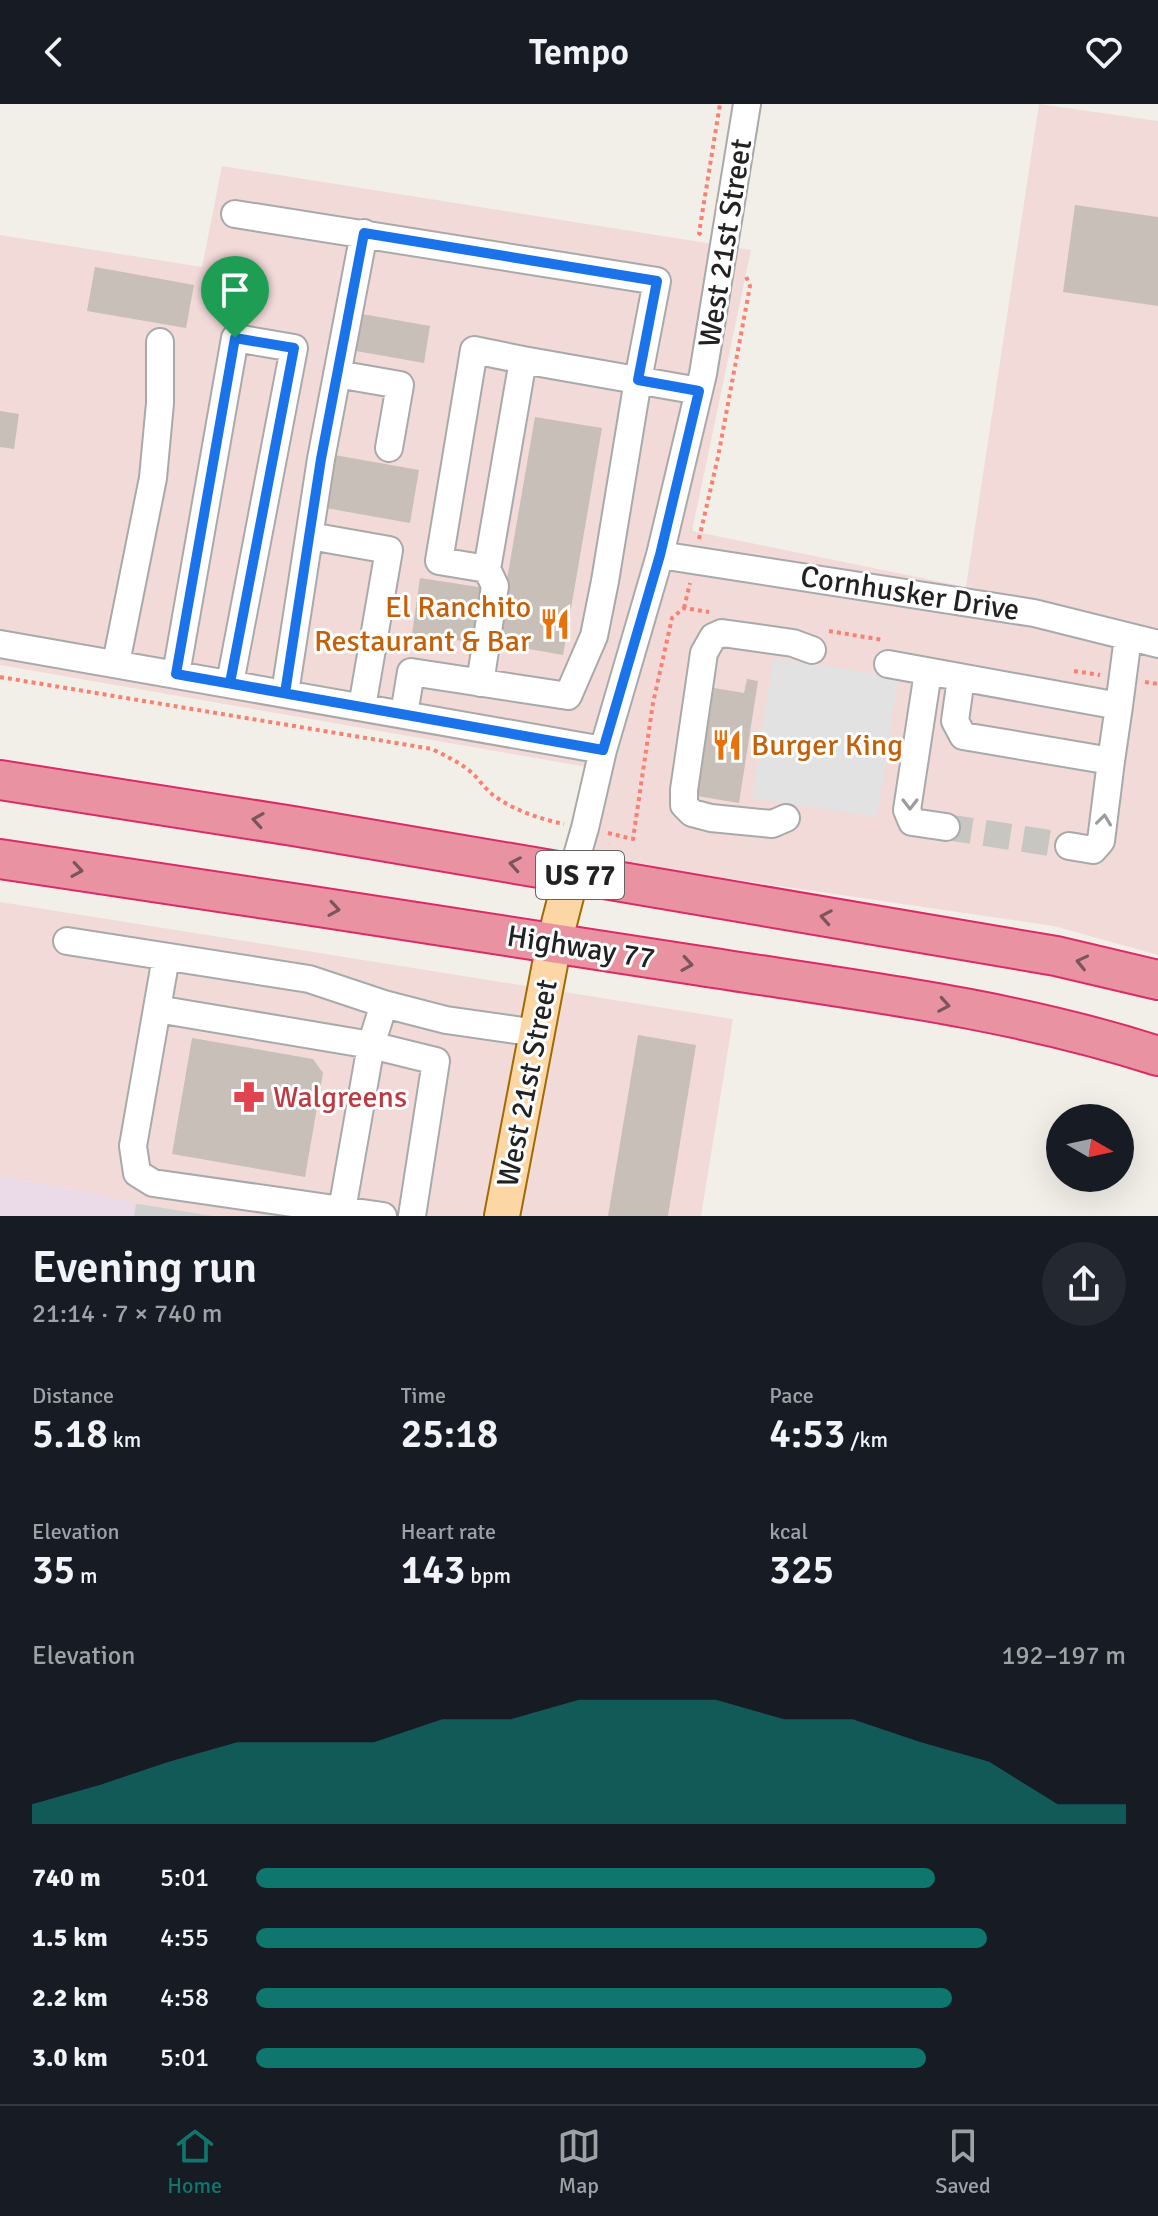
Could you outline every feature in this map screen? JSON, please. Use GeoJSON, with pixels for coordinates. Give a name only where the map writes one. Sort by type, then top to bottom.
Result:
{"type":"FeatureCollection","features":[{"type":"Feature","properties":{"kind":"highway","name":"US 77"},"geometry":{"type":"LineString","coordinates":[[0,780],[293,826],[1056,956],[1158,980]]}},
{"type":"Feature","properties":{"kind":"highway","name":"Highway 77"},"geometry":{"type":"LineString","coordinates":[[0,859],[945,1004],[1074,1032],[1158,1056]]}},
{"type":"Feature","properties":{"kind":"main road","name":"West 21st Street"},"geometry":{"type":"LineString","coordinates":[[502,1216],[554,943],[572,873]]}},
{"type":"Feature","properties":{"kind":"street","name":"West 21st Street"},"geometry":{"type":"LineString","coordinates":[[572,873],[603,750],[660,555],[699,391],[747,107]]}},
{"type":"Feature","properties":{"kind":"street"},"geometry":{"type":"LineString","coordinates":[[235,214],[657,281],[594,636],[568,696],[411,672],[404,714]]}},
{"type":"Feature","properties":{"kind":"street"},"geometry":{"type":"LineString","coordinates":[[285,693],[337,374],[364,233]]}},
{"type":"Feature","properties":{"kind":"street"},"geometry":{"type":"LineString","coordinates":[[176,674],[235,338],[294,348],[230,683]]}},
{"type":"Feature","properties":{"kind":"street"},"geometry":{"type":"LineString","coordinates":[[116,663],[153,478],[160,403],[160,342]]}},
{"type":"Feature","properties":{"kind":"street"},"geometry":{"type":"LineString","coordinates":[[487,569],[439,561],[474,350],[699,391]]}},
{"type":"Feature","properties":{"kind":"street"},"geometry":{"type":"LineString","coordinates":[[480,683],[495,586],[487,569],[523,360]]}},
{"type":"Feature","properties":{"kind":"street"},"geometry":{"type":"LineString","coordinates":[[337,374],[400,385],[389,448]]}},
{"type":"Feature","properties":{"kind":"street"},"geometry":{"type":"LineString","coordinates":[[310,536],[389,550],[362,707]]}},
{"type":"Feature","properties":{"kind":"street","name":"Cornhusker Drive"},"geometry":{"type":"LineString","coordinates":[[660,555],[1034,613],[1158,644]]}},
{"type":"Feature","properties":{"kind":"street"},"geometry":{"type":"LineString","coordinates":[[786,818],[772,824],[711,818],[692,813],[684,805],[704,653],[713,637],[722,633],[793,643],[812,650]]}},
{"type":"Feature","properties":{"kind":"street"},"geometry":{"type":"LineString","coordinates":[[1069,846],[1093,850],[1101,841],[1128,637]]}},
{"type":"Feature","properties":{"kind":"street"},"geometry":{"type":"LineString","coordinates":[[0,644],[603,750]]}},
{"type":"Feature","properties":{"kind":"street"},"geometry":{"type":"LineString","coordinates":[[888,664],[1119,706]]}},
{"type":"Feature","properties":{"kind":"street"},"geometry":{"type":"LineString","coordinates":[[928,672],[907,810],[912,822],[946,827]]}},
{"type":"Feature","properties":{"kind":"street"},"geometry":{"type":"LineString","coordinates":[[961,678],[955,721],[963,736],[1111,761]]}},
{"type":"Feature","properties":{"kind":"street"},"geometry":{"type":"LineString","coordinates":[[67,941],[309,979],[384,1004],[446,1020],[537,1033]]}},
{"type":"Feature","properties":{"kind":"street"},"geometry":{"type":"LineString","coordinates":[[166,957],[133,1146],[137,1173],[153,1183],[383,1216]]}},
{"type":"Feature","properties":{"kind":"street"},"geometry":{"type":"LineString","coordinates":[[342,1210],[371,1045],[384,1004]]}},
{"type":"Feature","properties":{"kind":"street"},"geometry":{"type":"LineString","coordinates":[[157,1009],[371,1045],[436,1061],[412,1216]]}},
{"type":"Feature","properties":{"kind":"shaded area"},"geometry":{"type":"Polygon","coordinates":[[[1039,104],[1158,121],[1158,955],[1054,926],[586,858],[610,771],[0,665],[0,235],[202,267],[222,166],[751,250],[692,531],[966,587],[1039,104]]]}},
{"type":"Feature","properties":{"kind":"shaded area"},"geometry":{"type":"Polygon","coordinates":[[[773,658],[898,677],[877,817],[752,798],[773,658]]]}},
{"type":"Feature","properties":{"kind":"shaded area"},"geometry":{"type":"Polygon","coordinates":[[[0,902],[733,1019],[701,1216],[134,1216],[78,1190],[0,1176],[0,902]]]}},
{"type":"Feature","properties":{"kind":"shaded area"},"geometry":{"type":"Polygon","coordinates":[[[0,1176],[139,1204],[137,1216],[0,1216],[0,1176]]]}},
{"type":"Feature","properties":{"kind":"shaded area"},"geometry":{"type":"Polygon","coordinates":[[[136,1204],[139,1204],[212,1216],[134,1216],[136,1204]]]}},
{"type":"Feature","properties":{"kind":"building"},"geometry":{"type":"Polygon","coordinates":[[[1075,205],[1158,217],[1158,306],[1063,292],[1075,205]]]}},
{"type":"Feature","properties":{"kind":"building"},"geometry":{"type":"Polygon","coordinates":[[[95,267],[194,285],[186,328],[87,311],[95,267]]]}},
{"type":"Feature","properties":{"kind":"building"},"geometry":{"type":"Polygon","coordinates":[[[362,314],[430,326],[424,363],[356,351],[362,314]]]}},
{"type":"Feature","properties":{"kind":"building"},"geometry":{"type":"Polygon","coordinates":[[[0,411],[19,414],[14,449],[0,447],[0,411]]]}},
{"type":"Feature","properties":{"kind":"building"},"geometry":{"type":"Polygon","coordinates":[[[535,417],[602,428],[563,655],[496,643],[535,417]]]}},
{"type":"Feature","properties":{"kind":"building"},"geometry":{"type":"Polygon","coordinates":[[[329,454],[419,470],[410,523],[320,507],[329,454]]]}},
{"type":"Feature","properties":{"kind":"building"},"geometry":{"type":"Polygon","coordinates":[[[420,578],[485,588],[477,643],[412,634],[420,578]]]}},
{"type":"Feature","properties":{"kind":"building","name":"Burger King"},"geometry":{"type":"Polygon","coordinates":[[[747,679],[758,681],[739,803],[697,796],[714,688],[744,693],[747,679]]]}},
{"type":"Feature","properties":{"kind":"building"},"geometry":{"type":"Polygon","coordinates":[[[638,1035],[696,1045],[668,1216],[608,1216],[638,1035]]]}},
{"type":"Feature","properties":{"kind":"building","name":"Walgreens"},"geometry":{"type":"Polygon","coordinates":[[[192,1038],[313,1059],[323,1073],[305,1177],[172,1154],[192,1038]]]}},
{"type":"Feature","properties":{"kind":"tunnel"},"geometry":{"type":"LineString","coordinates":[[946,827],[1069,846]]}},
{"type":"Feature","properties":{"kind":"place","name":"El Ranchito Restaurant & Bar"},"geometry":{"type":"Point","coordinates":[555,624]}},
{"type":"Feature","properties":{"kind":"place","name":"Burger King"},"geometry":{"type":"Point","coordinates":[727,745]}},
{"type":"Feature","properties":{"kind":"place","name":"Walgreens"},"geometry":{"type":"Point","coordinates":[249,1097]}},
{"type":"Feature","properties":{"kind":"route"},"geometry":{"type":"LineString","coordinates":[[364,233],[657,281],[638,380],[699,391],[660,555],[603,750],[176,674],[235,338],[294,348],[230,683],[285,693],[321,459],[364,233]]}}]}
